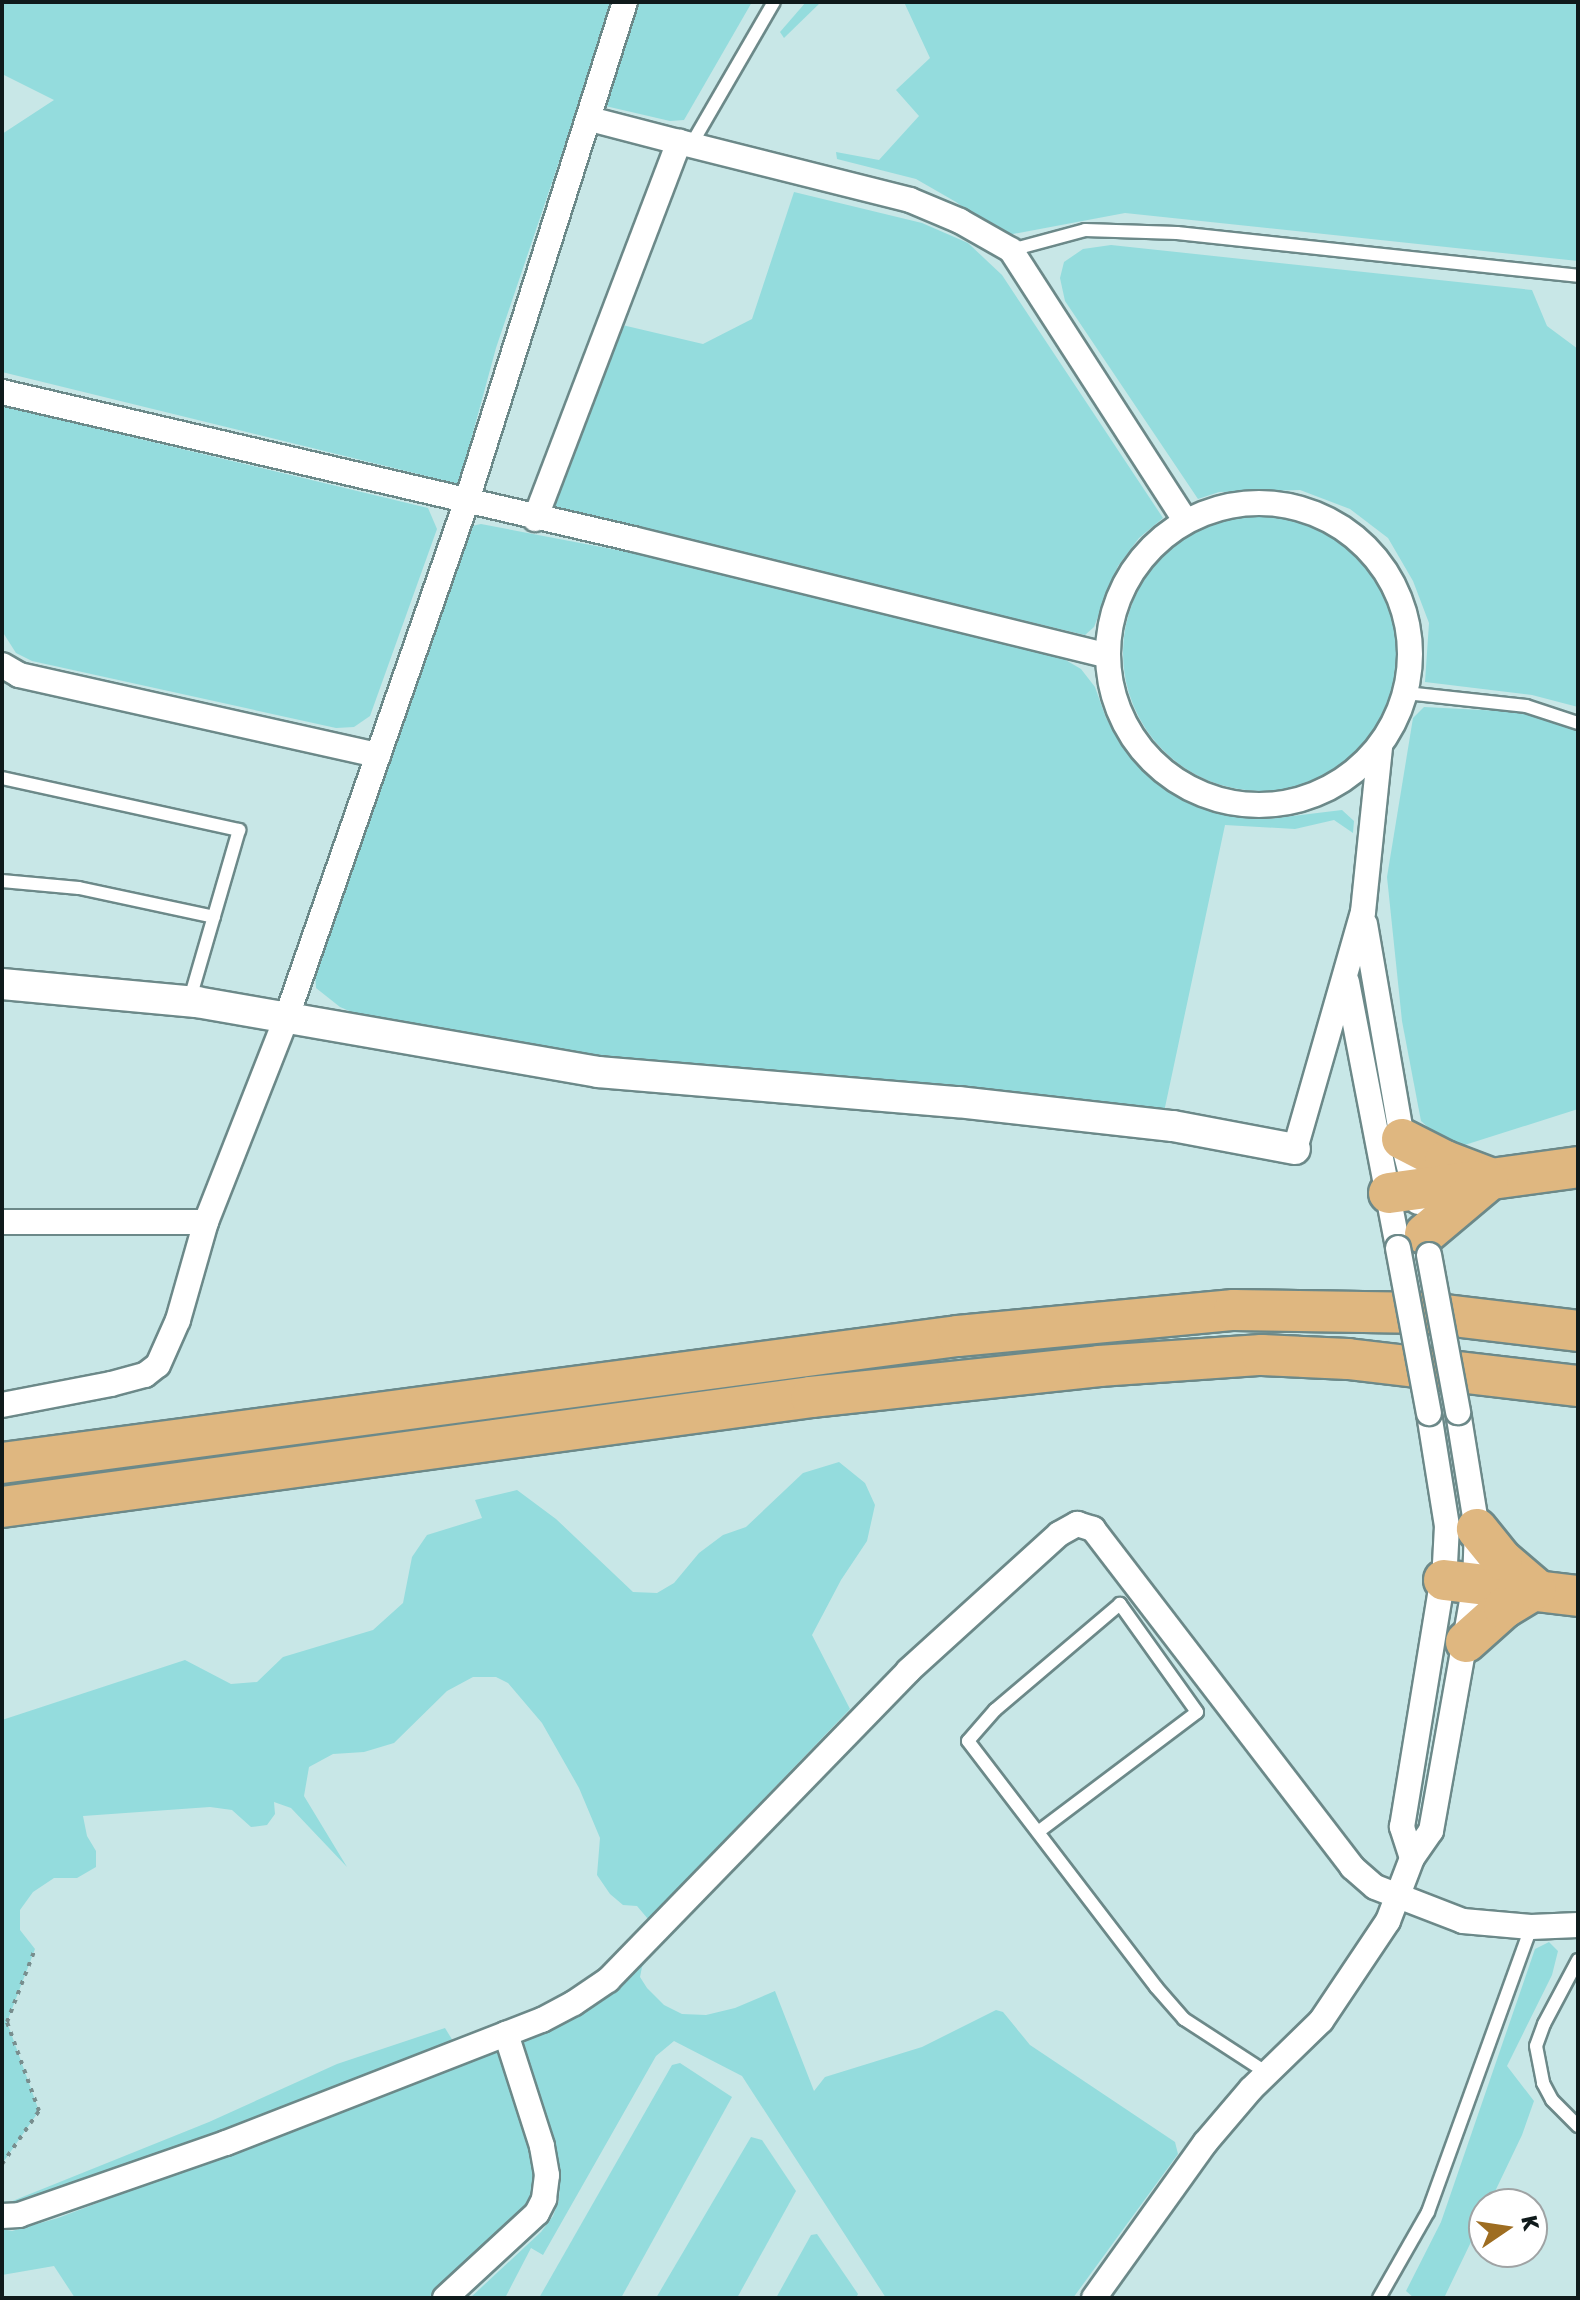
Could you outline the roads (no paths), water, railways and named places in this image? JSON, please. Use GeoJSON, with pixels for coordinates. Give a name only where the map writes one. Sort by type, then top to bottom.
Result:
{"type":"FeatureCollection","features":[{"type":"Feature","properties":{"kind":"highway"},"geometry":{"type":"LineString","coordinates":[[1402,1139],[1445,1161],[1491,1178]]}},
{"type":"Feature","properties":{"kind":"highway"},"geometry":{"type":"LineString","coordinates":[[1402,1191],[1578,1167]]}},
{"type":"Feature","properties":{"kind":"highway"},"geometry":{"type":"LineString","coordinates":[[1417,1245],[1491,1178]]}},
{"type":"Feature","properties":{"kind":"highway"},"geometry":{"type":"LineString","coordinates":[[2,1463],[958,1336],[1234,1310],[1428,1313],[1578,1331]]}},
{"type":"Feature","properties":{"kind":"highway"},"geometry":{"type":"LineString","coordinates":[[2,1507],[811,1397],[1099,1366],[1262,1355],[1348,1359],[1578,1386]]}},
{"type":"Feature","properties":{"kind":"highway"},"geometry":{"type":"LineString","coordinates":[[1477,1529],[1502,1560],[1536,1589]]}},
{"type":"Feature","properties":{"kind":"highway"},"geometry":{"type":"LineString","coordinates":[[1460,1582],[1578,1596]]}},
{"type":"Feature","properties":{"kind":"highway"},"geometry":{"type":"LineString","coordinates":[[1466,1642],[1484,1622],[1536,1589]]}},
{"type":"Feature","properties":{"kind":"street"},"geometry":{"type":"LineString","coordinates":[[2,1405],[145,1375],[158,1365],[178,1320],[206,1222],[286,1019],[467,500],[625,2]]}},
{"type":"Feature","properties":{"kind":"street"},"geometry":{"type":"LineString","coordinates":[[590,119],[910,200],[960,221],[1011,250],[1185,520]]}},
{"type":"Feature","properties":{"kind":"street"},"geometry":{"type":"LineString","coordinates":[[535,519],[685,143]]}},
{"type":"Feature","properties":{"kind":"street"},"geometry":{"type":"LineString","coordinates":[[2,392],[467,500],[535,519],[633,539],[1105,655]]}},
{"type":"Feature","properties":{"kind":"street"},"geometry":{"type":"LineString","coordinates":[[1271,502],[1314,512],[1352,534],[1383,566],[1403,605],[1411,649],[1406,693],[1380,747],[1345,780],[1302,800],[1255,807],[1208,798],[1166,775],[1134,740],[1113,697],[1105,655],[1117,598],[1144,553],[1185,520],[1227,505],[1271,502]]}},
{"type":"Feature","properties":{"kind":"street"},"geometry":{"type":"LineString","coordinates":[[2,665],[19,675],[378,755]]}},
{"type":"Feature","properties":{"kind":"street"},"geometry":{"type":"LineString","coordinates":[[2,984],[189,1002],[598,1072],[958,1102],[1157,1124],[1295,1149],[1363,912],[1380,747]]}},
{"type":"Feature","properties":{"kind":"street"},"geometry":{"type":"LineString","coordinates":[[1363,912],[1402,1139],[1402,1191]]}},
{"type":"Feature","properties":{"kind":"street"},"geometry":{"type":"LineString","coordinates":[[1346,979],[1458,1412],[1477,1529],[1460,1582],[1402,1827],[1412,1858]]}},
{"type":"Feature","properties":{"kind":"street"},"geometry":{"type":"LineString","coordinates":[[2,1222],[206,1222]]}},
{"type":"Feature","properties":{"kind":"street"},"geometry":{"type":"LineString","coordinates":[[1094,2298],[1205,2143],[1267,2073],[1321,2021],[1380,1934],[1412,1858],[1431,1831],[1466,1642],[1460,1582],[1447,1526],[1429,1413],[1417,1245]]}},
{"type":"Feature","properties":{"kind":"street"},"geometry":{"type":"LineString","coordinates":[[2,2216],[19,2215],[226,2143],[542,2020],[608,1980],[908,1671],[1059,1534],[1077,1524],[1093,1529],[1352,1867],[1375,1887],[1463,1921],[1531,1927],[1578,1925]]}},
{"type":"Feature","properties":{"kind":"street"},"geometry":{"type":"LineString","coordinates":[[445,2298],[537,2213],[544,2199],[547,2175],[542,2146],[506,2034]]}},
{"type":"Feature","properties":{"kind":"lane"},"geometry":{"type":"LineString","coordinates":[[685,143],[774,2]]}},
{"type":"Feature","properties":{"kind":"lane"},"geometry":{"type":"LineString","coordinates":[[1011,250],[1085,230],[1177,233],[1578,276]]}},
{"type":"Feature","properties":{"kind":"lane"},"geometry":{"type":"LineString","coordinates":[[1406,693],[1526,706],[1578,723]]}},
{"type":"Feature","properties":{"kind":"lane"},"geometry":{"type":"LineString","coordinates":[[2,778],[239,830],[189,1002]]}},
{"type":"Feature","properties":{"kind":"lane"},"geometry":{"type":"LineString","coordinates":[[2,881],[79,888],[214,917]]}},
{"type":"Feature","properties":{"kind":"lane"},"geometry":{"type":"LineString","coordinates":[[1038,1832],[1197,1712],[1120,1604],[995,1710],[968,1741],[1156,1987],[1184,2019],[1267,2073]]}},
{"type":"Feature","properties":{"kind":"lane"},"geometry":{"type":"LineString","coordinates":[[1379,2298],[1428,2212],[1531,1927]]}},
{"type":"Feature","properties":{"kind":"lane"},"geometry":{"type":"LineString","coordinates":[[1578,1960],[1536,2046],[1543,2083],[1552,2100],[1578,2126]]}}]}
